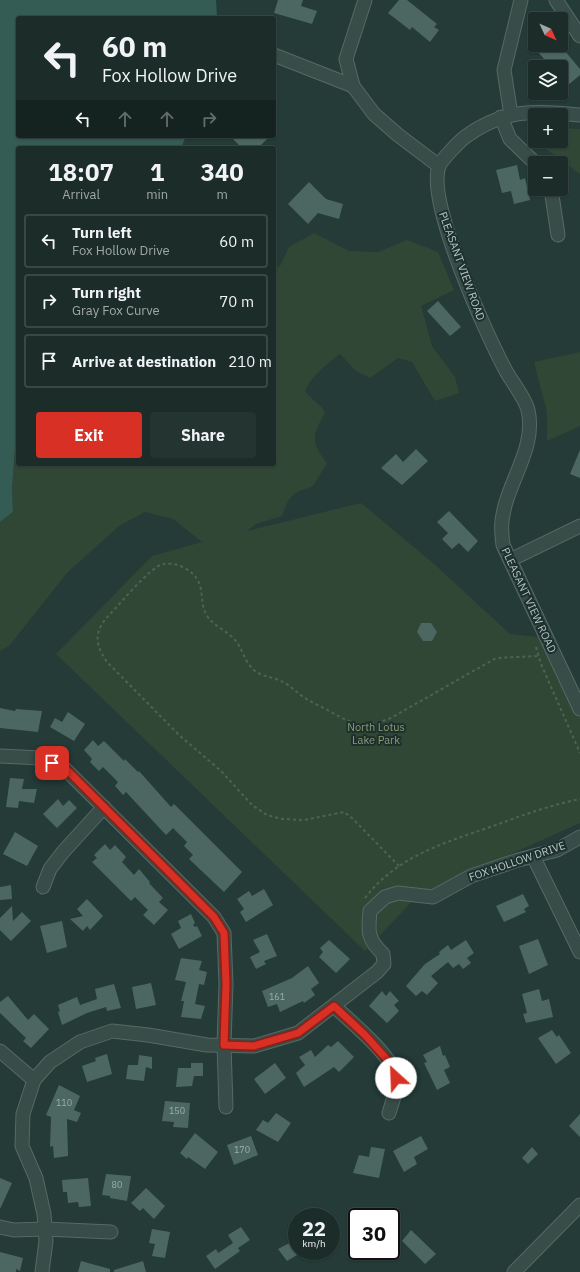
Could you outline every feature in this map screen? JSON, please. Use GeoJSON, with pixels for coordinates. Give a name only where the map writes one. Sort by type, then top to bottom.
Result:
{"type":"FeatureCollection","features":[{"type":"Feature","properties":{"kind":"street"},"geometry":{"type":"LineString","coordinates":[[365,0],[346,59],[352,86],[374,114],[439,166],[458,143],[478,128],[506,116],[552,112],[580,115]]}},
{"type":"Feature","properties":{"kind":"street"},"geometry":{"type":"LineString","coordinates":[[521,0],[504,70],[506,116],[510,139],[528,156]]}},
{"type":"Feature","properties":{"kind":"street"},"geometry":{"type":"LineString","coordinates":[[556,0],[580,36]]}},
{"type":"Feature","properties":{"kind":"street"},"geometry":{"type":"LineString","coordinates":[[276,56],[352,86]]}},
{"type":"Feature","properties":{"kind":"street","name":"PLEASANT VIEW ROAD"},"geometry":{"type":"LineString","coordinates":[[439,166],[437,192],[448,230],[476,310],[506,371],[528,409],[530,430],[501,521],[503,545],[580,709]]}},
{"type":"Feature","properties":{"kind":"street"},"geometry":{"type":"LineString","coordinates":[[552,196],[558,235]]}},
{"type":"Feature","properties":{"kind":"street"},"geometry":{"type":"LineString","coordinates":[[510,560],[580,526]]}},
{"type":"Feature","properties":{"kind":"street"},"geometry":{"type":"LineString","coordinates":[[0,756],[41,758],[64,767],[214,917],[224,933],[226,984],[224,1045],[226,1107]]}},
{"type":"Feature","properties":{"kind":"street"},"geometry":{"type":"LineString","coordinates":[[43,887],[50,869],[104,807]]}},
{"type":"Feature","properties":{"kind":"street","name":"FOX HOLLOW DRIVE"},"geometry":{"type":"LineString","coordinates":[[42,1272],[46,1241],[44,1214],[36,1178],[22,1146],[23,1114],[34,1080],[50,1062],[80,1042],[112,1031],[148,1035],[207,1045],[254,1046],[298,1033],[377,972],[384,964],[383,954],[375,946],[368,932],[370,911],[385,897],[398,893],[433,897],[471,876],[557,850],[580,838]]}},
{"type":"Feature","properties":{"kind":"street"},"geometry":{"type":"LineString","coordinates":[[534,856],[580,952]]}},
{"type":"Feature","properties":{"kind":"street"},"geometry":{"type":"LineString","coordinates":[[334,1006],[365,1035],[393,1066],[396,1078],[395,1092],[389,1113]]}},
{"type":"Feature","properties":{"kind":"street"},"geometry":{"type":"LineString","coordinates":[[0,1051],[34,1080]]}},
{"type":"Feature","properties":{"kind":"street"},"geometry":{"type":"LineString","coordinates":[[514,1272],[580,1205]]}},
{"type":"Feature","properties":{"kind":"street"},"geometry":{"type":"LineString","coordinates":[[0,1227],[14,1230],[45,1229],[111,1232]]}},
{"type":"Feature","properties":{"kind":"path"},"geometry":{"type":"LineString","coordinates":[[399,866],[352,818],[344,812],[304,820],[282,819],[267,815],[252,805],[221,771],[179,735],[107,662],[100,652],[97,638],[101,624],[150,572],[162,564],[175,564],[184,567],[197,579],[206,614],[215,624],[236,640],[248,664],[255,671],[262,675],[284,682],[305,698],[351,723],[363,725],[377,724],[391,718],[496,658],[539,656]]}},
{"type":"Feature","properties":{"kind":"path"},"geometry":{"type":"LineString","coordinates":[[536,647],[541,664],[580,753]]}},
{"type":"Feature","properties":{"kind":"path"},"geometry":{"type":"LineString","coordinates":[[365,898],[399,866],[424,851],[537,810],[580,799]]}},
{"type":"Feature","properties":{"kind":"green space"},"geometry":{"type":"Polygon","coordinates":[[[568,128],[580,129],[580,174],[568,165],[568,156],[555,156],[545,148],[568,148],[568,128]]]}},
{"type":"Feature","properties":{"kind":"green space","name":"North Lotus Lake Park"},"geometry":{"type":"Polygon","coordinates":[[[314,233],[349,251],[378,252],[407,240],[438,252],[454,290],[421,306],[432,346],[455,377],[459,393],[435,401],[412,362],[398,358],[370,378],[356,371],[340,354],[315,375],[305,391],[325,413],[315,433],[315,444],[327,463],[313,486],[292,496],[287,503],[282,516],[256,524],[247,531],[361,503],[434,564],[510,634],[547,638],[580,716],[580,823],[451,881],[433,892],[421,892],[365,951],[56,654],[152,556],[202,542],[173,519],[145,512],[119,526],[67,573],[9,646],[0,651],[0,522],[13,512],[12,489],[16,436],[16,466],[276,466],[276,267],[280,266],[289,247],[314,233]]]}},
{"type":"Feature","properties":{"kind":"green space"},"geometry":{"type":"Polygon","coordinates":[[[580,352],[580,426],[547,441],[547,412],[534,362],[580,352]]]}},
{"type":"Feature","properties":{"kind":"shaded area"},"geometry":{"type":"Polygon","coordinates":[[[0,0],[216,0],[217,16],[16,16],[16,138],[185,138],[182,146],[16,146],[16,436],[12,489],[13,512],[0,522],[0,0]]]}},
{"type":"Feature","properties":{"kind":"building"},"geometry":{"type":"Polygon","coordinates":[[[278,0],[303,0],[301,6],[317,11],[312,24],[274,13],[278,0]]]}},
{"type":"Feature","properties":{"kind":"building"},"geometry":{"type":"Polygon","coordinates":[[[399,0],[407,0],[437,24],[434,27],[439,30],[430,42],[412,27],[410,30],[388,13],[399,0]]]}},
{"type":"Feature","properties":{"kind":"building"},"geometry":{"type":"Polygon","coordinates":[[[538,52],[566,52],[580,69],[580,75],[568,85],[568,60],[545,60],[538,52]]]}},
{"type":"Feature","properties":{"kind":"building"},"geometry":{"type":"Polygon","coordinates":[[[232,138],[268,138],[260,146],[240,146],[232,138]]]}},
{"type":"Feature","properties":{"kind":"building"},"geometry":{"type":"Polygon","coordinates":[[[517,165],[520,180],[525,178],[530,200],[514,204],[511,191],[502,193],[496,170],[517,165]]]}},
{"type":"Feature","properties":{"kind":"building"},"geometry":{"type":"Polygon","coordinates":[[[309,182],[326,199],[343,204],[339,219],[318,213],[308,224],[288,204],[309,182]]]}},
{"type":"Feature","properties":{"kind":"building"},"geometry":{"type":"Polygon","coordinates":[[[438,301],[461,327],[450,336],[427,311],[438,301]]]}},
{"type":"Feature","properties":{"kind":"building"},"geometry":{"type":"Polygon","coordinates":[[[416,449],[428,461],[402,485],[381,468],[396,454],[403,462],[416,449]]]}},
{"type":"Feature","properties":{"kind":"building"},"geometry":{"type":"Polygon","coordinates":[[[580,450],[580,478],[570,474],[580,450]]]}},
{"type":"Feature","properties":{"kind":"building"},"geometry":{"type":"Polygon","coordinates":[[[449,511],[478,541],[468,552],[459,543],[452,549],[442,539],[448,533],[437,522],[449,511]]]}},
{"type":"Feature","properties":{"kind":"building"},"geometry":{"type":"Polygon","coordinates":[[[421,623],[431,623],[437,632],[432,641],[423,641],[417,632],[421,623]]]}},
{"type":"Feature","properties":{"kind":"building"},"geometry":{"type":"Polygon","coordinates":[[[0,708],[15,711],[16,709],[42,711],[38,732],[0,728],[0,708]]]}},
{"type":"Feature","properties":{"kind":"building"},"geometry":{"type":"Polygon","coordinates":[[[68,712],[85,724],[74,741],[50,727],[55,718],[62,722],[68,712]]]}},
{"type":"Feature","properties":{"kind":"building"},"geometry":{"type":"Polygon","coordinates":[[[93,740],[98,746],[104,741],[124,761],[125,759],[138,772],[139,771],[171,807],[174,804],[242,872],[224,892],[189,859],[193,855],[184,846],[187,842],[173,828],[166,835],[126,792],[123,795],[115,786],[118,782],[103,767],[99,771],[90,762],[92,759],[84,750],[93,740]]]}},
{"type":"Feature","properties":{"kind":"building"},"geometry":{"type":"Polygon","coordinates":[[[10,778],[24,779],[22,789],[37,789],[34,803],[19,801],[18,808],[6,807],[10,778]]]}},
{"type":"Feature","properties":{"kind":"building"},"geometry":{"type":"Polygon","coordinates":[[[58,799],[63,806],[69,800],[77,808],[57,828],[43,814],[58,799]]]}},
{"type":"Feature","properties":{"kind":"building"},"geometry":{"type":"Polygon","coordinates":[[[15,832],[38,846],[27,866],[3,854],[15,832]]]}},
{"type":"Feature","properties":{"kind":"building"},"geometry":{"type":"Polygon","coordinates":[[[105,844],[110,850],[115,845],[126,857],[122,862],[134,875],[139,869],[150,882],[149,883],[163,898],[159,902],[168,910],[154,925],[143,915],[148,910],[135,897],[131,901],[92,862],[97,858],[94,855],[105,844]]]}},
{"type":"Feature","properties":{"kind":"building"},"geometry":{"type":"Polygon","coordinates":[[[11,885],[12,899],[0,900],[0,887],[11,885]]]}},
{"type":"Feature","properties":{"kind":"building"},"geometry":{"type":"Polygon","coordinates":[[[264,889],[273,905],[246,922],[240,912],[244,909],[237,899],[249,891],[252,896],[264,889]]]}},
{"type":"Feature","properties":{"kind":"building"},"geometry":{"type":"Polygon","coordinates":[[[523,894],[529,906],[524,909],[526,912],[504,922],[496,906],[523,894]]]}},
{"type":"Feature","properties":{"kind":"building"},"geometry":{"type":"Polygon","coordinates":[[[87,899],[103,916],[90,930],[87,926],[83,931],[70,919],[83,916],[77,909],[87,899]]]}},
{"type":"Feature","properties":{"kind":"building"},"geometry":{"type":"Polygon","coordinates":[[[12,906],[13,921],[22,912],[31,921],[11,941],[0,930],[0,918],[12,906]]]}},
{"type":"Feature","properties":{"kind":"building"},"geometry":{"type":"Polygon","coordinates":[[[191,914],[195,923],[193,925],[195,927],[197,926],[202,936],[179,949],[171,934],[181,928],[178,921],[191,914]]]}},
{"type":"Feature","properties":{"kind":"building"},"geometry":{"type":"Polygon","coordinates":[[[62,921],[67,947],[47,953],[40,926],[62,921]]]}},
{"type":"Feature","properties":{"kind":"building"},"geometry":{"type":"Polygon","coordinates":[[[267,934],[277,956],[264,961],[266,964],[256,969],[250,957],[260,952],[253,940],[267,934]]]}},
{"type":"Feature","properties":{"kind":"building"},"geometry":{"type":"Polygon","coordinates":[[[538,939],[548,965],[529,974],[519,946],[538,939]]]}},
{"type":"Feature","properties":{"kind":"building"},"geometry":{"type":"Polygon","coordinates":[[[329,940],[350,959],[336,973],[319,957],[323,952],[320,948],[329,940]]]}},
{"type":"Feature","properties":{"kind":"building"},"geometry":{"type":"Polygon","coordinates":[[[466,940],[474,953],[467,958],[471,963],[463,969],[459,964],[453,968],[448,962],[431,976],[438,983],[427,995],[422,991],[416,996],[406,986],[425,964],[440,954],[439,952],[448,945],[451,950],[466,940]]]}},
{"type":"Feature","properties":{"kind":"building"},"geometry":{"type":"Polygon","coordinates":[[[181,958],[202,961],[199,970],[207,972],[204,985],[199,984],[195,1004],[205,1006],[201,1019],[181,1017],[184,1001],[181,1001],[186,982],[175,980],[181,958]]]}},
{"type":"Feature","properties":{"kind":"building"},"geometry":{"type":"Polygon","coordinates":[[[308,966],[319,983],[311,989],[315,995],[304,1003],[303,1001],[280,1012],[277,1004],[268,1007],[262,991],[292,978],[308,966]]]}},
{"type":"Feature","properties":{"kind":"building"},"geometry":{"type":"Polygon","coordinates":[[[151,983],[156,1005],[136,1009],[132,987],[151,983]]]}},
{"type":"Feature","properties":{"kind":"building"},"geometry":{"type":"Polygon","coordinates":[[[114,984],[121,1008],[107,1011],[106,1007],[87,1013],[62,1025],[58,1012],[60,1011],[58,1005],[77,997],[80,1005],[97,999],[95,989],[114,984]]]}},
{"type":"Feature","properties":{"kind":"building"},"geometry":{"type":"Polygon","coordinates":[[[539,989],[542,1001],[549,999],[553,1017],[526,1023],[523,1014],[527,1013],[522,994],[539,989]]]}},
{"type":"Feature","properties":{"kind":"building"},"geometry":{"type":"Polygon","coordinates":[[[382,991],[386,996],[390,991],[399,1001],[394,1005],[399,1011],[387,1023],[369,1006],[382,991]]]}},
{"type":"Feature","properties":{"kind":"building"},"geometry":{"type":"Polygon","coordinates":[[[8,996],[28,1020],[34,1014],[49,1029],[31,1048],[23,1041],[26,1038],[0,1013],[0,1002],[8,996]]]}},
{"type":"Feature","properties":{"kind":"building"},"geometry":{"type":"Polygon","coordinates":[[[552,1030],[557,1037],[559,1035],[571,1053],[556,1064],[538,1038],[552,1030]]]}},
{"type":"Feature","properties":{"kind":"building"},"geometry":{"type":"Polygon","coordinates":[[[338,1041],[354,1057],[339,1072],[334,1067],[304,1087],[296,1073],[305,1065],[299,1057],[311,1050],[315,1057],[328,1045],[331,1047],[338,1041]]]}},
{"type":"Feature","properties":{"kind":"building"},"geometry":{"type":"Polygon","coordinates":[[[440,1046],[443,1056],[445,1055],[450,1067],[444,1070],[450,1083],[437,1090],[424,1063],[427,1062],[423,1055],[440,1046]]]}},
{"type":"Feature","properties":{"kind":"building"},"geometry":{"type":"Polygon","coordinates":[[[107,1054],[112,1074],[87,1082],[82,1066],[96,1061],[95,1058],[107,1054]]]}},
{"type":"Feature","properties":{"kind":"building"},"geometry":{"type":"Polygon","coordinates":[[[139,1055],[152,1057],[152,1069],[146,1067],[144,1081],[126,1079],[128,1065],[138,1065],[139,1055]]]}},
{"type":"Feature","properties":{"kind":"building"},"geometry":{"type":"Polygon","coordinates":[[[191,1063],[203,1063],[203,1076],[194,1076],[192,1086],[176,1087],[178,1068],[191,1068],[191,1063]]]}},
{"type":"Feature","properties":{"kind":"building"},"geometry":{"type":"Polygon","coordinates":[[[275,1063],[286,1078],[265,1094],[254,1079],[275,1063]]]}},
{"type":"Feature","properties":{"kind":"building"},"geometry":{"type":"Polygon","coordinates":[[[59,1085],[80,1096],[74,1110],[81,1113],[77,1122],[67,1119],[68,1156],[54,1158],[53,1146],[50,1147],[51,1117],[46,1115],[59,1085]]]}},
{"type":"Feature","properties":{"kind":"building"},"geometry":{"type":"Polygon","coordinates":[[[165,1101],[190,1103],[188,1128],[173,1127],[174,1122],[162,1121],[165,1101]]]}},
{"type":"Feature","properties":{"kind":"building"},"geometry":{"type":"Polygon","coordinates":[[[276,1113],[291,1123],[278,1142],[256,1130],[263,1120],[268,1123],[276,1113]]]}},
{"type":"Feature","properties":{"kind":"building"},"geometry":{"type":"Polygon","coordinates":[[[580,1114],[580,1137],[569,1126],[580,1114]]]}},
{"type":"Feature","properties":{"kind":"building"},"geometry":{"type":"Polygon","coordinates":[[[195,1133],[218,1152],[205,1169],[188,1157],[187,1159],[180,1153],[195,1133]]]}},
{"type":"Feature","properties":{"kind":"building"},"geometry":{"type":"Polygon","coordinates":[[[251,1136],[258,1155],[234,1165],[227,1145],[251,1136]]]}},
{"type":"Feature","properties":{"kind":"building"},"geometry":{"type":"Polygon","coordinates":[[[421,1136],[428,1149],[414,1157],[417,1164],[404,1172],[393,1151],[421,1136]]]}},
{"type":"Feature","properties":{"kind":"building"},"geometry":{"type":"Polygon","coordinates":[[[371,1147],[385,1149],[379,1178],[353,1173],[359,1155],[369,1157],[371,1147]]]}},
{"type":"Feature","properties":{"kind":"building"},"geometry":{"type":"Polygon","coordinates":[[[532,1147],[538,1154],[528,1164],[522,1158],[532,1147]]]}},
{"type":"Feature","properties":{"kind":"building"},"geometry":{"type":"Polygon","coordinates":[[[106,1174],[131,1176],[127,1201],[102,1195],[106,1174]]]}},
{"type":"Feature","properties":{"kind":"building"},"geometry":{"type":"Polygon","coordinates":[[[0,1178],[12,1183],[0,1209],[0,1178]]]}},
{"type":"Feature","properties":{"kind":"building"},"geometry":{"type":"Polygon","coordinates":[[[88,1178],[91,1206],[79,1207],[78,1202],[68,1203],[67,1192],[63,1192],[62,1180],[88,1178]]]}},
{"type":"Feature","properties":{"kind":"building"},"geometry":{"type":"Polygon","coordinates":[[[146,1188],[165,1206],[154,1219],[143,1208],[140,1211],[131,1203],[146,1188]]]}},
{"type":"Feature","properties":{"kind":"building"},"geometry":{"type":"Polygon","coordinates":[[[241,1227],[250,1240],[238,1248],[240,1251],[215,1269],[206,1256],[216,1249],[218,1253],[233,1243],[228,1235],[241,1227]]]}},
{"type":"Feature","properties":{"kind":"building"},"geometry":{"type":"Polygon","coordinates":[[[152,1229],[170,1232],[165,1258],[152,1256],[155,1244],[149,1243],[152,1229]]]}},
{"type":"Feature","properties":{"kind":"building"},"geometry":{"type":"Polygon","coordinates":[[[411,1230],[436,1254],[425,1264],[402,1241],[411,1230]]]}},
{"type":"Feature","properties":{"kind":"building"},"geometry":{"type":"Polygon","coordinates":[[[288,1244],[289,1260],[287,1261],[278,1249],[288,1244]]]}},
{"type":"Feature","properties":{"kind":"building"},"geometry":{"type":"Polygon","coordinates":[[[0,1252],[23,1258],[20,1271],[16,1269],[16,1272],[0,1272],[0,1252]]]}},
{"type":"Feature","properties":{"kind":"building"},"geometry":{"type":"Polygon","coordinates":[[[81,1261],[110,1269],[110,1272],[78,1272],[81,1261]]]}},
{"type":"Feature","properties":{"kind":"building"},"geometry":{"type":"Polygon","coordinates":[[[143,1261],[146,1272],[114,1272],[114,1270],[143,1261]]]}},
{"type":"Feature","properties":{"kind":"route"},"geometry":{"type":"LineString","coordinates":[[52,763],[64,767],[214,917],[224,933],[226,984],[224,1045],[254,1046],[298,1033],[334,1006],[365,1035],[393,1066],[396,1078]]}}]}
